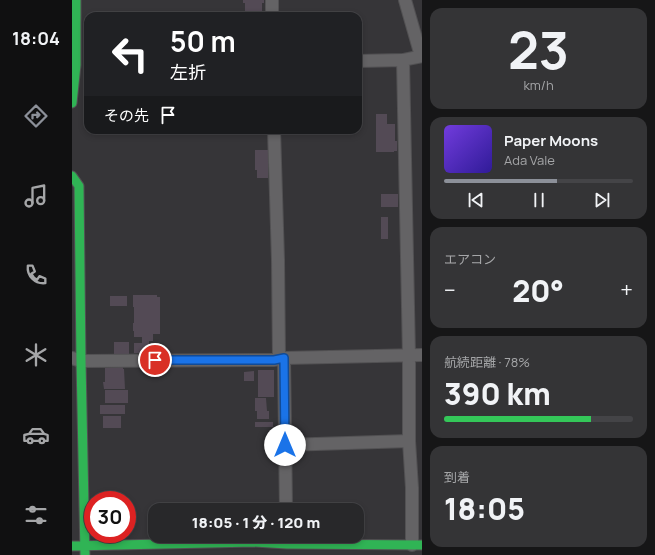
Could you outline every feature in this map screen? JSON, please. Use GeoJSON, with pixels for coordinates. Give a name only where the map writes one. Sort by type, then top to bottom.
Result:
{"type":"FeatureCollection","features":[{"type":"Feature","properties":{"kind":"street"},"geometry":{"type":"LineString","coordinates":[[72,103],[82,66],[76,0]]}},
{"type":"Feature","properties":{"kind":"street"},"geometry":{"type":"LineString","coordinates":[[272,0],[272,12]]}},
{"type":"Feature","properties":{"kind":"street"},"geometry":{"type":"LineString","coordinates":[[362,61],[402,60],[421,56],[405,0]]}},
{"type":"Feature","properties":{"kind":"street"},"geometry":{"type":"LineString","coordinates":[[72,546],[85,550],[254,542],[287,545],[417,545],[409,441],[409,356],[402,60]]}},
{"type":"Feature","properties":{"kind":"street"},"geometry":{"type":"LineString","coordinates":[[274,134],[286,503]]}},
{"type":"Feature","properties":{"kind":"street"},"geometry":{"type":"LineString","coordinates":[[72,176],[79,186],[77,359],[85,550]]}},
{"type":"Feature","properties":{"kind":"street"},"geometry":{"type":"LineString","coordinates":[[77,359],[282,359],[422,355]]}},
{"type":"Feature","properties":{"kind":"street"},"geometry":{"type":"LineString","coordinates":[[285,445],[409,441]]}},
{"type":"Feature","properties":{"kind":"building"},"geometry":{"type":"Polygon","coordinates":[[[243,0],[264,0],[264,3],[262,3],[262,11],[245,11],[245,3],[243,3],[243,0]]]}},
{"type":"Feature","properties":{"kind":"building"},"geometry":{"type":"Polygon","coordinates":[[[376,114],[387,114],[387,124],[395,124],[395,141],[397,141],[397,151],[376,152],[376,114]]]}},
{"type":"Feature","properties":{"kind":"building"},"geometry":{"type":"Polygon","coordinates":[[[255,150],[268,150],[268,178],[257,178],[257,170],[255,170],[255,150]]]}},
{"type":"Feature","properties":{"kind":"building"},"geometry":{"type":"Polygon","coordinates":[[[381,194],[398,194],[398,207],[381,207],[381,194]]]}},
{"type":"Feature","properties":{"kind":"building"},"geometry":{"type":"Polygon","coordinates":[[[381,217],[388,217],[388,239],[381,239],[381,217]]]}},
{"type":"Feature","properties":{"kind":"building"},"geometry":{"type":"Polygon","coordinates":[[[133,295],[157,295],[157,297],[160,297],[160,334],[153,334],[153,341],[149,341],[149,353],[134,353],[134,343],[142,343],[142,337],[134,337],[133,295]]]}},
{"type":"Feature","properties":{"kind":"building"},"geometry":{"type":"Polygon","coordinates":[[[110,296],[127,296],[127,306],[110,306],[110,296]]]}},
{"type":"Feature","properties":{"kind":"building"},"geometry":{"type":"Polygon","coordinates":[[[114,342],[129,342],[129,354],[114,354],[114,342]]]}},
{"type":"Feature","properties":{"kind":"building"},"geometry":{"type":"Polygon","coordinates":[[[123,367],[125,389],[104,389],[103,382],[105,382],[105,368],[123,367]]]}},
{"type":"Feature","properties":{"kind":"building"},"geometry":{"type":"Polygon","coordinates":[[[258,370],[274,370],[274,397],[258,397],[258,370]]]}},
{"type":"Feature","properties":{"kind":"building"},"geometry":{"type":"Polygon","coordinates":[[[254,371],[254,381],[244,381],[244,372],[254,371]]]}},
{"type":"Feature","properties":{"kind":"building"},"geometry":{"type":"Polygon","coordinates":[[[105,390],[128,390],[128,403],[105,403],[105,390]]]}},
{"type":"Feature","properties":{"kind":"building"},"geometry":{"type":"Polygon","coordinates":[[[255,398],[266,398],[269,419],[257,419],[257,411],[255,411],[255,398]]]}},
{"type":"Feature","properties":{"kind":"building"},"geometry":{"type":"Polygon","coordinates":[[[100,405],[125,405],[125,414],[100,414],[100,405]]]}},
{"type":"Feature","properties":{"kind":"building"},"geometry":{"type":"Polygon","coordinates":[[[103,416],[121,416],[121,428],[103,428],[103,416]]]}},
{"type":"Feature","properties":{"kind":"building"},"geometry":{"type":"Polygon","coordinates":[[[255,422],[273,422],[273,427],[255,427],[255,422]]]}},
{"type":"Feature","properties":{"kind":"traffic: fast"},"geometry":{"type":"LineString","coordinates":[[72,103],[76,65],[76,0]]}},
{"type":"Feature","properties":{"kind":"traffic: fast"},"geometry":{"type":"LineString","coordinates":[[72,176],[79,186],[85,555]]}},
{"type":"Feature","properties":{"kind":"traffic: fast"},"geometry":{"type":"LineString","coordinates":[[72,546],[254,542],[287,544],[422,545]]}},
{"type":"Feature","properties":{"kind":"route"},"geometry":{"type":"LineString","coordinates":[[155,360],[274,360],[284,358],[285,445]]}}]}
